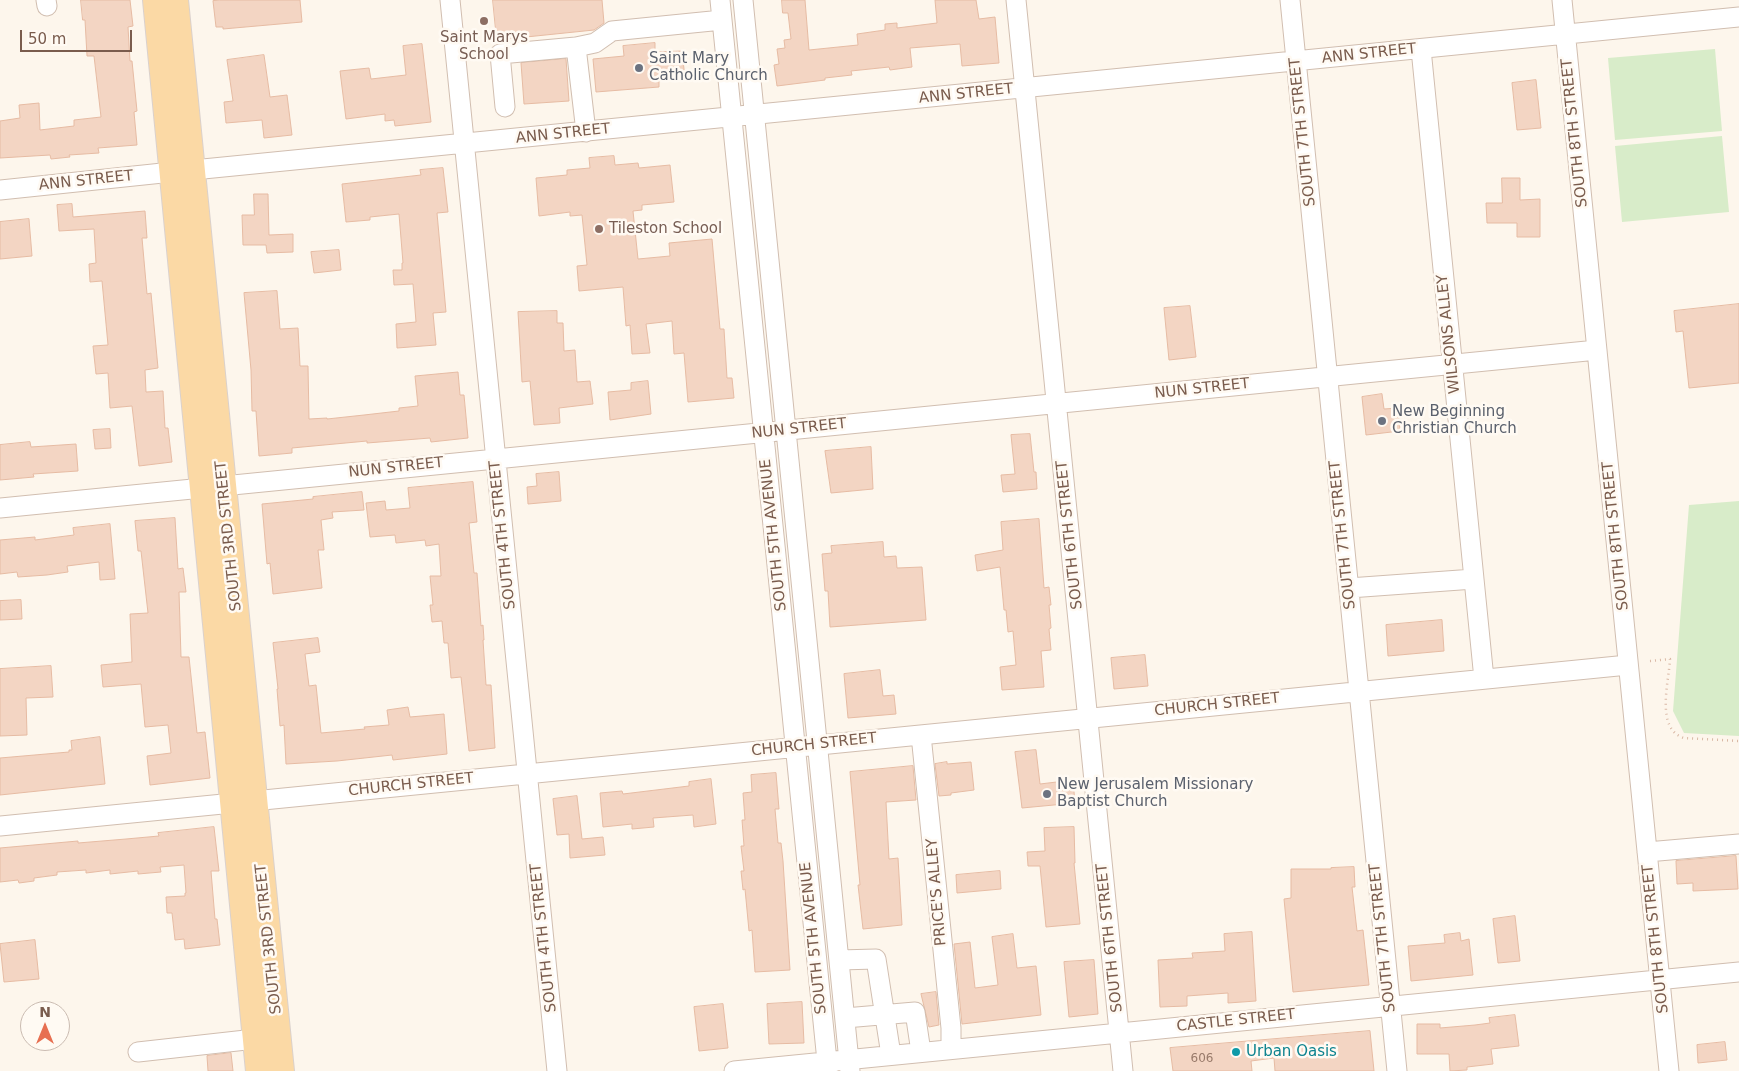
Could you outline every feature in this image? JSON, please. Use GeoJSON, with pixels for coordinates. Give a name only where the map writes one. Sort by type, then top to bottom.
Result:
{"type":"FeatureCollection","features":[{"type":"Feature","properties":{"kind":"main road","name":"SOUTH 3RD STREET"},"geometry":{"type":"LineString","coordinates":[[155,0],[183,172]]}},
{"type":"Feature","properties":{"kind":"main road","name":"SOUTH 3RD STREET"},"geometry":{"type":"LineString","coordinates":[[176,0],[183,172],[244,802],[282,1071]]}},
{"type":"Feature","properties":{"kind":"main road","name":"SOUTH 3RD STREET"},"geometry":{"type":"LineString","coordinates":[[244,802],[258,1071]]}},
{"type":"Feature","properties":{"kind":"street","name":"SOUTH 4TH STREET"},"geometry":{"type":"LineString","coordinates":[[450,0],[557,1071]]}},
{"type":"Feature","properties":{"kind":"street","name":"SOUTH 5TH AVENUE"},"geometry":{"type":"LineString","coordinates":[[720,0],[827,1066]]}},
{"type":"Feature","properties":{"kind":"street","name":"SOUTH 5TH AVENUE"},"geometry":{"type":"LineString","coordinates":[[743,0],[849,1065]]}},
{"type":"Feature","properties":{"kind":"street","name":"SOUTH 6TH STREET"},"geometry":{"type":"LineString","coordinates":[[1016,0],[1123,1071]]}},
{"type":"Feature","properties":{"kind":"street","name":"SOUTH 7TH STREET"},"geometry":{"type":"LineString","coordinates":[[1290,0],[1397,1071]]}},
{"type":"Feature","properties":{"kind":"street","name":"SOUTH 8TH STREET"},"geometry":{"type":"LineString","coordinates":[[1562,0],[1669,1071]]}},
{"type":"Feature","properties":{"kind":"street","name":"ANN STREET"},"geometry":{"type":"LineString","coordinates":[[0,190],[1739,18]]}},
{"type":"Feature","properties":{"kind":"street"},"geometry":{"type":"LineString","coordinates":[[505,107],[500,54],[576,47],[595,43],[612,31],[722,20]]}},
{"type":"Feature","properties":{"kind":"street"},"geometry":{"type":"LineString","coordinates":[[576,47],[586,132]]}},
{"type":"Feature","properties":{"kind":"street","name":"WILSONS ALLEY"},"geometry":{"type":"LineString","coordinates":[[1421,49],[1484,679]]}},
{"type":"Feature","properties":{"kind":"street","name":"NUN STREET"},"geometry":{"type":"LineString","coordinates":[[0,508],[1597,350]]}},
{"type":"Feature","properties":{"kind":"street"},"geometry":{"type":"LineString","coordinates":[[1348,588],[1474,579]]}},
{"type":"Feature","properties":{"kind":"street","name":"CHURCH STREET"},"geometry":{"type":"LineString","coordinates":[[0,826],[1628,665]]}},
{"type":"Feature","properties":{"kind":"street","name":"PRICE'S ALLEY"},"geometry":{"type":"LineString","coordinates":[[921,735],[951,1028],[951,1049]]}},
{"type":"Feature","properties":{"kind":"street"},"geometry":{"type":"LineString","coordinates":[[1647,852],[1739,844]]}},
{"type":"Feature","properties":{"kind":"street"},"geometry":{"type":"LineString","coordinates":[[839,960],[876,959],[891,1055]]}},
{"type":"Feature","properties":{"kind":"street","name":"CASTLE STREET"},"geometry":{"type":"LineString","coordinates":[[734,1071],[849,1065],[891,1055],[1739,972]]}},
{"type":"Feature","properties":{"kind":"street"},"geometry":{"type":"LineString","coordinates":[[845,1018],[915,1012],[921,1052]]}},
{"type":"Feature","properties":{"kind":"street"},"geometry":{"type":"LineString","coordinates":[[138,1052],[255,1039]]}},
{"type":"Feature","properties":{"kind":"path"},"geometry":{"type":"LineString","coordinates":[[1650,661],[1670,659],[1666,717],[1678,735],[1684,738],[1739,741]]}},
{"type":"Feature","properties":{"kind":"green space"},"geometry":{"type":"Polygon","coordinates":[[[1715,49],[1722,131],[1615,140],[1608,58],[1715,49]]]}},
{"type":"Feature","properties":{"kind":"green space"},"geometry":{"type":"Polygon","coordinates":[[[1722,136],[1729,212],[1622,222],[1615,146],[1722,136]]]}},
{"type":"Feature","properties":{"kind":"green space"},"geometry":{"type":"Polygon","coordinates":[[[1739,501],[1739,736],[1684,733],[1673,711],[1689,505],[1739,501]]]}},
{"type":"Feature","properties":{"kind":"building"},"geometry":{"type":"Polygon","coordinates":[[[81,0],[130,0],[133,26],[128,27],[130,61],[132,61],[137,111],[134,112],[137,145],[98,148],[99,153],[69,155],[70,157],[51,159],[50,155],[0,158],[0,121],[20,118],[19,105],[39,103],[40,130],[74,126],[74,120],[101,117],[94,56],[87,56],[85,20],[83,20],[81,0]]]}},
{"type":"Feature","properties":{"kind":"building"},"geometry":{"type":"Polygon","coordinates":[[[300,0],[302,22],[223,29],[223,27],[216,27],[213,1],[300,0]]]}},
{"type":"Feature","properties":{"kind":"building"},"geometry":{"type":"Polygon","coordinates":[[[493,0],[602,0],[604,23],[594,30],[497,40],[493,0]]]}},
{"type":"Feature","properties":{"kind":"building"},"geometry":{"type":"Polygon","coordinates":[[[782,0],[805,0],[809,50],[858,45],[857,34],[885,30],[885,24],[897,23],[897,28],[937,23],[935,0],[976,0],[979,19],[995,17],[999,63],[962,66],[960,44],[910,48],[912,67],[890,70],[889,67],[851,71],[852,75],[777,86],[774,65],[779,64],[777,49],[785,48],[784,40],[791,39],[788,13],[783,13],[782,0]]]}},
{"type":"Feature","properties":{"kind":"building","name":"Saint Mary Catholic Church"},"geometry":{"type":"Polygon","coordinates":[[[655,43],[655,52],[682,51],[685,78],[659,80],[659,87],[596,92],[593,59],[624,56],[623,46],[655,43]]]}},
{"type":"Feature","properties":{"kind":"building"},"geometry":{"type":"Polygon","coordinates":[[[422,44],[431,122],[395,126],[394,120],[385,121],[385,114],[346,119],[340,71],[369,68],[371,79],[406,75],[403,46],[422,44]]]}},
{"type":"Feature","properties":{"kind":"building"},"geometry":{"type":"Polygon","coordinates":[[[264,55],[270,97],[287,95],[292,135],[264,138],[262,120],[226,123],[224,102],[233,101],[227,60],[264,55]]]}},
{"type":"Feature","properties":{"kind":"building"},"geometry":{"type":"Polygon","coordinates":[[[566,59],[569,101],[524,104],[521,63],[566,59]]]}},
{"type":"Feature","properties":{"kind":"building"},"geometry":{"type":"Polygon","coordinates":[[[1536,80],[1541,128],[1517,130],[1512,83],[1536,80]]]}},
{"type":"Feature","properties":{"kind":"building"},"geometry":{"type":"Polygon","coordinates":[[[614,156],[615,165],[638,163],[639,168],[670,165],[674,202],[642,205],[642,210],[633,211],[638,259],[670,256],[669,243],[712,239],[720,329],[724,329],[727,378],[732,378],[734,398],[688,402],[684,353],[674,354],[672,321],[646,324],[650,353],[632,354],[630,325],[626,326],[623,287],[579,291],[577,266],[587,265],[582,215],[570,216],[570,212],[539,216],[536,178],[567,175],[567,170],[590,168],[589,158],[614,156]]]}},
{"type":"Feature","properties":{"kind":"building"},"geometry":{"type":"Polygon","coordinates":[[[443,168],[448,212],[437,213],[446,312],[433,313],[436,345],[397,348],[396,324],[416,322],[413,284],[394,285],[393,270],[402,270],[403,263],[399,214],[370,217],[370,220],[346,222],[342,184],[421,175],[420,170],[443,168]]]}},
{"type":"Feature","properties":{"kind":"building"},"geometry":{"type":"Polygon","coordinates":[[[1502,178],[1520,178],[1520,200],[1540,199],[1540,237],[1517,237],[1517,223],[1487,223],[1486,203],[1502,203],[1502,178]]]}},
{"type":"Feature","properties":{"kind":"building"},"geometry":{"type":"Polygon","coordinates":[[[254,194],[268,194],[269,235],[293,234],[293,252],[267,253],[266,245],[243,245],[242,215],[254,215],[254,194]]]}},
{"type":"Feature","properties":{"kind":"building"},"geometry":{"type":"Polygon","coordinates":[[[72,204],[73,217],[145,211],[147,238],[142,238],[147,294],[151,293],[158,368],[145,370],[146,392],[163,391],[165,428],[168,428],[172,462],[139,466],[132,406],[110,408],[108,373],[96,374],[93,346],[108,345],[102,281],[90,282],[89,264],[96,263],[94,229],[59,231],[57,205],[72,204]]]}},
{"type":"Feature","properties":{"kind":"building"},"geometry":{"type":"Polygon","coordinates":[[[29,219],[32,256],[0,259],[0,222],[29,219]]]}},
{"type":"Feature","properties":{"kind":"building"},"geometry":{"type":"Polygon","coordinates":[[[339,250],[341,270],[314,273],[311,252],[339,250]]]}},
{"type":"Feature","properties":{"kind":"building"},"geometry":{"type":"Polygon","coordinates":[[[277,291],[280,329],[298,328],[300,366],[308,366],[309,419],[327,419],[399,411],[399,408],[418,406],[415,376],[458,372],[460,395],[464,395],[468,438],[431,442],[430,438],[367,443],[367,441],[292,448],[292,453],[259,456],[256,411],[252,411],[251,370],[244,293],[277,291]]]}},
{"type":"Feature","properties":{"kind":"building"},"geometry":{"type":"Polygon","coordinates":[[[1739,304],[1739,383],[1689,388],[1683,331],[1676,332],[1674,311],[1739,304]]]}},
{"type":"Feature","properties":{"kind":"building"},"geometry":{"type":"Polygon","coordinates":[[[1190,306],[1196,357],[1169,360],[1164,308],[1190,306]]]}},
{"type":"Feature","properties":{"kind":"building"},"geometry":{"type":"Polygon","coordinates":[[[557,311],[557,323],[563,323],[564,351],[575,350],[577,382],[590,381],[593,404],[559,408],[560,423],[534,425],[530,381],[522,382],[518,312],[557,311]]]}},
{"type":"Feature","properties":{"kind":"building"},"geometry":{"type":"Polygon","coordinates":[[[648,381],[651,414],[610,420],[608,392],[631,390],[631,383],[648,381]]]}},
{"type":"Feature","properties":{"kind":"building","name":"New Beginning Christian Church"},"geometry":{"type":"Polygon","coordinates":[[[1382,394],[1384,409],[1398,408],[1400,431],[1366,435],[1362,397],[1382,394]]]}},
{"type":"Feature","properties":{"kind":"building"},"geometry":{"type":"Polygon","coordinates":[[[110,429],[111,448],[95,449],[93,430],[110,429]]]}},
{"type":"Feature","properties":{"kind":"building"},"geometry":{"type":"Polygon","coordinates":[[[1030,434],[1037,489],[1003,492],[1001,475],[1015,474],[1011,435],[1030,434]]]}},
{"type":"Feature","properties":{"kind":"building"},"geometry":{"type":"Polygon","coordinates":[[[30,442],[31,447],[76,444],[78,471],[33,474],[34,477],[0,480],[0,445],[30,442]]]}},
{"type":"Feature","properties":{"kind":"building"},"geometry":{"type":"Polygon","coordinates":[[[871,447],[873,489],[831,493],[825,451],[871,447]]]}},
{"type":"Feature","properties":{"kind":"building"},"geometry":{"type":"Polygon","coordinates":[[[559,472],[561,501],[528,504],[527,487],[537,486],[536,474],[559,472]]]}},
{"type":"Feature","properties":{"kind":"building"},"geometry":{"type":"Polygon","coordinates":[[[473,482],[477,522],[469,523],[474,573],[477,573],[481,626],[483,625],[486,685],[491,685],[495,748],[469,751],[461,677],[451,678],[448,643],[444,643],[442,621],[432,622],[430,605],[433,605],[430,576],[441,576],[439,544],[426,546],[425,540],[396,543],[395,535],[370,537],[366,503],[385,501],[386,510],[410,508],[408,488],[473,482]]]}},
{"type":"Feature","properties":{"kind":"building"},"geometry":{"type":"Polygon","coordinates":[[[362,492],[364,510],[332,512],[333,518],[321,520],[324,550],[318,550],[322,588],[273,594],[270,563],[267,564],[262,504],[362,492]]]}},
{"type":"Feature","properties":{"kind":"building"},"geometry":{"type":"Polygon","coordinates":[[[175,518],[178,569],[183,568],[186,592],[179,592],[181,657],[189,657],[197,733],[205,732],[210,778],[150,785],[147,756],[171,753],[168,725],[145,727],[141,684],[103,687],[101,665],[132,662],[130,614],[148,613],[141,551],[138,551],[135,521],[175,518]]]}},
{"type":"Feature","properties":{"kind":"building"},"geometry":{"type":"Polygon","coordinates":[[[1039,519],[1044,588],[1049,587],[1051,605],[1049,605],[1051,628],[1049,629],[1051,650],[1041,651],[1044,687],[1002,690],[1000,667],[1016,665],[1013,631],[1008,632],[1000,567],[977,571],[975,555],[1003,550],[1001,522],[1039,519]]]}},
{"type":"Feature","properties":{"kind":"building"},"geometry":{"type":"Polygon","coordinates":[[[110,524],[115,579],[100,580],[99,562],[67,566],[68,572],[47,575],[18,577],[17,572],[0,574],[0,540],[35,537],[35,540],[74,535],[73,528],[110,524]]]}},
{"type":"Feature","properties":{"kind":"building"},"geometry":{"type":"Polygon","coordinates":[[[883,542],[884,557],[896,556],[897,568],[922,567],[926,620],[830,627],[828,591],[825,591],[822,554],[832,553],[831,546],[883,542]]]}},
{"type":"Feature","properties":{"kind":"building"},"geometry":{"type":"Polygon","coordinates":[[[21,600],[22,619],[0,620],[0,601],[21,600]]]}},
{"type":"Feature","properties":{"kind":"building"},"geometry":{"type":"Polygon","coordinates":[[[1442,620],[1444,651],[1388,656],[1386,625],[1442,620]]]}},
{"type":"Feature","properties":{"kind":"building"},"geometry":{"type":"Polygon","coordinates":[[[318,638],[320,652],[305,654],[309,686],[316,685],[321,733],[389,725],[387,710],[408,707],[410,717],[444,714],[447,754],[393,760],[392,755],[286,764],[284,725],[280,726],[273,643],[318,638]]]}},
{"type":"Feature","properties":{"kind":"building"},"geometry":{"type":"Polygon","coordinates":[[[1145,655],[1148,686],[1114,689],[1111,658],[1145,655]]]}},
{"type":"Feature","properties":{"kind":"building"},"geometry":{"type":"Polygon","coordinates":[[[51,666],[53,697],[26,698],[27,735],[0,736],[0,669],[51,666]]]}},
{"type":"Feature","properties":{"kind":"building"},"geometry":{"type":"Polygon","coordinates":[[[880,670],[883,696],[894,695],[896,714],[848,718],[844,674],[880,670]]]}},
{"type":"Feature","properties":{"kind":"building"},"geometry":{"type":"Polygon","coordinates":[[[100,737],[105,784],[0,795],[0,758],[69,752],[69,750],[72,750],[71,741],[100,737]]]}},
{"type":"Feature","properties":{"kind":"building","name":"New Jerusalem Missionary Baptist Church"},"geometry":{"type":"Polygon","coordinates":[[[1036,750],[1040,784],[1073,780],[1075,803],[1022,808],[1015,752],[1036,750]]]}},
{"type":"Feature","properties":{"kind":"building"},"geometry":{"type":"Polygon","coordinates":[[[947,762],[947,764],[971,762],[974,790],[939,796],[935,764],[947,762]]]}},
{"type":"Feature","properties":{"kind":"building"},"geometry":{"type":"Polygon","coordinates":[[[913,766],[916,800],[886,802],[889,859],[898,858],[902,925],[863,929],[850,772],[913,766]]]}},
{"type":"Feature","properties":{"kind":"building"},"geometry":{"type":"Polygon","coordinates":[[[776,773],[779,809],[775,809],[778,843],[781,843],[783,861],[790,970],[755,972],[752,930],[749,931],[745,889],[743,890],[741,871],[744,871],[741,846],[744,846],[742,820],[745,820],[743,793],[752,792],[751,775],[776,773]]]}},
{"type":"Feature","properties":{"kind":"building"},"geometry":{"type":"Polygon","coordinates":[[[711,779],[716,824],[694,827],[693,815],[653,818],[654,827],[632,829],[632,824],[603,827],[600,793],[622,791],[623,794],[689,786],[689,782],[711,779]]]}},
{"type":"Feature","properties":{"kind":"building"},"geometry":{"type":"Polygon","coordinates":[[[577,796],[582,839],[603,837],[605,855],[570,858],[569,834],[557,835],[553,799],[577,796]]]}},
{"type":"Feature","properties":{"kind":"building"},"geometry":{"type":"Polygon","coordinates":[[[214,827],[219,871],[211,871],[215,919],[217,919],[220,945],[185,949],[184,939],[175,940],[172,913],[167,913],[166,897],[185,896],[184,865],[160,867],[161,872],[138,874],[138,871],[110,874],[110,870],[86,873],[86,870],[57,872],[57,875],[34,878],[34,881],[19,883],[18,880],[0,882],[0,848],[159,836],[158,833],[214,827]]]}},
{"type":"Feature","properties":{"kind":"building"},"geometry":{"type":"Polygon","coordinates":[[[1074,827],[1074,863],[1080,924],[1046,927],[1040,866],[1028,866],[1027,852],[1045,851],[1044,828],[1074,827]]]}},
{"type":"Feature","properties":{"kind":"building"},"geometry":{"type":"Polygon","coordinates":[[[1736,856],[1738,889],[1693,891],[1693,883],[1677,884],[1676,861],[1736,856]]]}},
{"type":"Feature","properties":{"kind":"building"},"geometry":{"type":"Polygon","coordinates":[[[1354,867],[1355,887],[1352,887],[1357,931],[1363,930],[1369,985],[1293,992],[1284,899],[1291,898],[1291,869],[1354,867]]]}},
{"type":"Feature","properties":{"kind":"building"},"geometry":{"type":"Polygon","coordinates":[[[1000,871],[1001,889],[957,893],[956,875],[1000,871]]]}},
{"type":"Feature","properties":{"kind":"building"},"geometry":{"type":"Polygon","coordinates":[[[1515,916],[1520,961],[1498,963],[1493,919],[1515,916]]]}},
{"type":"Feature","properties":{"kind":"building"},"geometry":{"type":"Polygon","coordinates":[[[1252,932],[1256,1001],[1228,1003],[1228,993],[1187,996],[1187,1006],[1160,1007],[1158,960],[1193,958],[1192,953],[1225,951],[1224,934],[1252,932]]]}},
{"type":"Feature","properties":{"kind":"building"},"geometry":{"type":"Polygon","coordinates":[[[1460,933],[1461,941],[1469,939],[1473,975],[1411,981],[1408,946],[1445,943],[1444,935],[1460,933]]]}},
{"type":"Feature","properties":{"kind":"building"},"geometry":{"type":"Polygon","coordinates":[[[1013,934],[1017,968],[1036,966],[1041,1015],[962,1024],[954,944],[970,942],[975,988],[998,985],[992,937],[1013,934]]]}},
{"type":"Feature","properties":{"kind":"building"},"geometry":{"type":"Polygon","coordinates":[[[35,940],[39,979],[4,982],[0,944],[35,940]]]}},
{"type":"Feature","properties":{"kind":"building"},"geometry":{"type":"Polygon","coordinates":[[[1094,960],[1098,1014],[1069,1017],[1064,962],[1094,960]]]}},
{"type":"Feature","properties":{"kind":"building"},"geometry":{"type":"Polygon","coordinates":[[[936,992],[939,1025],[929,1027],[921,994],[936,992]]]}},
{"type":"Feature","properties":{"kind":"building"},"geometry":{"type":"Polygon","coordinates":[[[802,1002],[804,1043],[769,1044],[767,1004],[802,1002]]]}},
{"type":"Feature","properties":{"kind":"building"},"geometry":{"type":"Polygon","coordinates":[[[723,1004],[728,1048],[699,1051],[694,1007],[723,1004]]]}},
{"type":"Feature","properties":{"kind":"building"},"geometry":{"type":"Polygon","coordinates":[[[1515,1015],[1519,1046],[1491,1049],[1493,1064],[1467,1067],[1467,1070],[1450,1071],[1449,1054],[1417,1054],[1417,1024],[1440,1024],[1440,1028],[1475,1025],[1490,1023],[1489,1018],[1515,1015]]]}},
{"type":"Feature","properties":{"kind":"building"},"geometry":{"type":"Polygon","coordinates":[[[1370,1031],[1374,1071],[1275,1071],[1274,1058],[1251,1061],[1252,1071],[1173,1071],[1170,1048],[1370,1031]]]}},
{"type":"Feature","properties":{"kind":"building"},"geometry":{"type":"Polygon","coordinates":[[[1725,1042],[1727,1060],[1698,1063],[1697,1045],[1725,1042]]]}},
{"type":"Feature","properties":{"kind":"building"},"geometry":{"type":"Polygon","coordinates":[[[231,1053],[233,1071],[208,1071],[207,1056],[231,1053]]]}},
{"type":"Feature","properties":{"kind":"place","name":"Saint Marys School"},"geometry":{"type":"Point","coordinates":[484,21]}},
{"type":"Feature","properties":{"kind":"place","name":"Saint Mary Catholic Church"},"geometry":{"type":"Point","coordinates":[639,68]}},
{"type":"Feature","properties":{"kind":"place","name":"Tileston School"},"geometry":{"type":"Point","coordinates":[599,229]}},
{"type":"Feature","properties":{"kind":"place","name":"New Beginning Christian Church"},"geometry":{"type":"Point","coordinates":[1382,421]}},
{"type":"Feature","properties":{"kind":"place","name":"New Jerusalem Missionary Baptist Church"},"geometry":{"type":"Point","coordinates":[1047,794]}},
{"type":"Feature","properties":{"kind":"place","name":"Urban Oasis"},"geometry":{"type":"Point","coordinates":[1236,1052]}}]}
